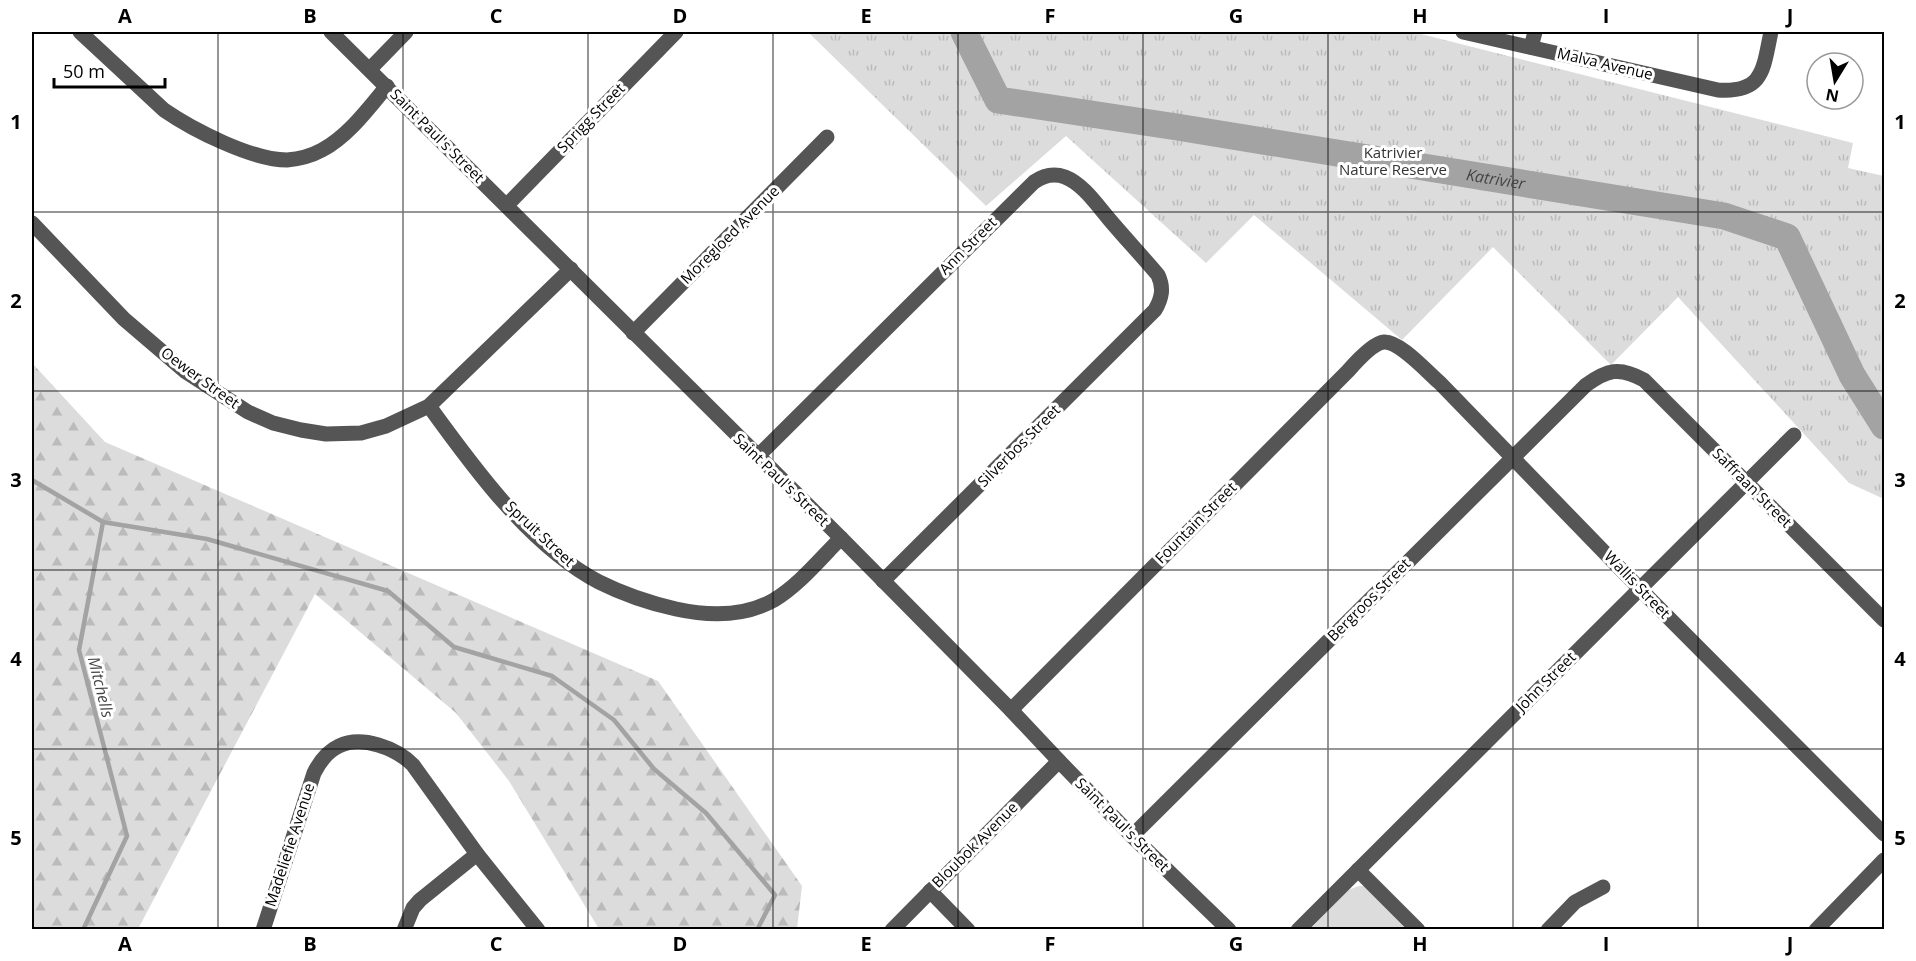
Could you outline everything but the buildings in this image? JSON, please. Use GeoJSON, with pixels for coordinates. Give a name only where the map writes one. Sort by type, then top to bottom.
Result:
{"type":"FeatureCollection","features":[{"type":"Feature","properties":{"kind":"street"},"geometry":{"type":"LineString","coordinates":[[80,32],[175,118],[227,143],[257,155],[276,159],[300,158],[322,150],[336,141],[387,86]]}},
{"type":"Feature","properties":{"kind":"street","name":"Saint Paul's Street"},"geometry":{"type":"LineString","coordinates":[[331,32],[841,538],[1132,836],[1229,930]]}},
{"type":"Feature","properties":{"kind":"street"},"geometry":{"type":"LineString","coordinates":[[369,69],[406,32]]}},
{"type":"Feature","properties":{"kind":"street","name":"Sprigg Street"},"geometry":{"type":"LineString","coordinates":[[507,205],[676,32]]}},
{"type":"Feature","properties":{"kind":"street","name":"Malva Avenue"},"geometry":{"type":"LineString","coordinates":[[1463,32],[1718,90],[1733,91],[1747,88],[1760,75],[1765,63],[1771,32]]}},
{"type":"Feature","properties":{"kind":"street"},"geometry":{"type":"LineString","coordinates":[[1531,47],[1535,32]]}},
{"type":"Feature","properties":{"kind":"street","name":"Moregloed Avenue"},"geometry":{"type":"LineString","coordinates":[[633,333],[827,137]]}},
{"type":"Feature","properties":{"kind":"street","name":"Ann Street"},"geometry":{"type":"LineString","coordinates":[[757,457],[1009,205],[1044,176],[1065,177],[1077,185],[1158,275],[1162,291],[1161,300],[1155,310]]}},
{"type":"Feature","properties":{"kind":"street","name":"Oewer Street"},"geometry":{"type":"LineString","coordinates":[[32,222],[124,319],[186,372],[248,412],[273,423],[301,430],[340,434],[361,433],[386,426],[429,406],[571,269]]}},
{"type":"Feature","properties":{"kind":"street","name":"Silverbos Street"},"geometry":{"type":"LineString","coordinates":[[883,581],[1155,310]]}},
{"type":"Feature","properties":{"kind":"street","name":"Wallis Street"},"geometry":{"type":"LineString","coordinates":[[1385,342],[1395,345],[1408,354],[1440,383],[1884,834]]}},
{"type":"Feature","properties":{"kind":"street","name":"Fountain Street"},"geometry":{"type":"LineString","coordinates":[[1011,710],[1362,356],[1385,342]]}},
{"type":"Feature","properties":{"kind":"street","name":"Bergroos Street"},"geometry":{"type":"LineString","coordinates":[[1132,836],[1586,385],[1600,375],[1612,371]]}},
{"type":"Feature","properties":{"kind":"street","name":"Saffraan Street"},"geometry":{"type":"LineString","coordinates":[[1612,371],[1624,372],[1644,380],[1884,620]]}},
{"type":"Feature","properties":{"kind":"street","name":"Spruit Street"},"geometry":{"type":"LineString","coordinates":[[429,406],[488,485],[569,564],[620,592],[655,604],[700,614],[730,613],[760,606],[790,588],[841,538]]}},
{"type":"Feature","properties":{"kind":"street","name":"John Street"},"geometry":{"type":"LineString","coordinates":[[1298,930],[1794,435]]}},
{"type":"Feature","properties":{"kind":"street","name":"Madeliefie Avenue"},"geometry":{"type":"LineString","coordinates":[[263,930],[314,773],[323,759],[340,745],[354,742],[376,744],[408,760],[477,854],[538,930]]}},
{"type":"Feature","properties":{"kind":"street","name":"Bloubok Avenue"},"geometry":{"type":"LineString","coordinates":[[892,930],[1059,762]]}},
{"type":"Feature","properties":{"kind":"street"},"geometry":{"type":"LineString","coordinates":[[404,930],[413,908],[420,900],[477,854]]}},
{"type":"Feature","properties":{"kind":"street"},"geometry":{"type":"LineString","coordinates":[[1816,930],[1884,860]]}},
{"type":"Feature","properties":{"kind":"street"},"geometry":{"type":"LineString","coordinates":[[1358,870],[1418,930]]}},
{"type":"Feature","properties":{"kind":"street"},"geometry":{"type":"LineString","coordinates":[[1548,930],[1575,902],[1603,887]]}},
{"type":"Feature","properties":{"kind":"street"},"geometry":{"type":"LineString","coordinates":[[930,891],[968,930]]}},
{"type":"Feature","properties":{"kind":"green space","name":"Katrivier Nature Reserve"},"geometry":{"type":"Polygon","coordinates":[[[808,32],[1413,32],[1853,143],[1848,168],[1884,176],[1884,499],[1849,483],[1678,297],[1611,365],[1493,247],[1402,340],[1254,215],[1206,263],[1066,136],[986,206],[808,32]]]}},
{"type":"Feature","properties":{"kind":"green space"},"geometry":{"type":"Polygon","coordinates":[[[32,363],[105,442],[658,681],[802,886],[797,929],[599,929],[509,781],[456,713],[315,594],[138,929],[32,929],[32,363]]]}},
{"type":"Feature","properties":{"kind":"green space"},"geometry":{"type":"Polygon","coordinates":[[[1364,886],[1413,930],[1309,930],[1348,890],[1364,886]]]}},
{"type":"Feature","properties":{"kind":"waterway","name":"Katrivier"},"geometry":{"type":"LineString","coordinates":[[964,32],[998,100],[1724,216],[1787,237],[1852,375],[1884,426]]}},
{"type":"Feature","properties":{"kind":"waterway","name":"Mitchells"},"geometry":{"type":"LineString","coordinates":[[32,480],[103,522],[79,650],[127,836],[83,930]]}},
{"type":"Feature","properties":{"kind":"waterway"},"geometry":{"type":"LineString","coordinates":[[103,522],[207,539],[388,591],[454,647],[552,676],[614,720],[654,769],[706,813],[775,895],[757,930]]}}]}
